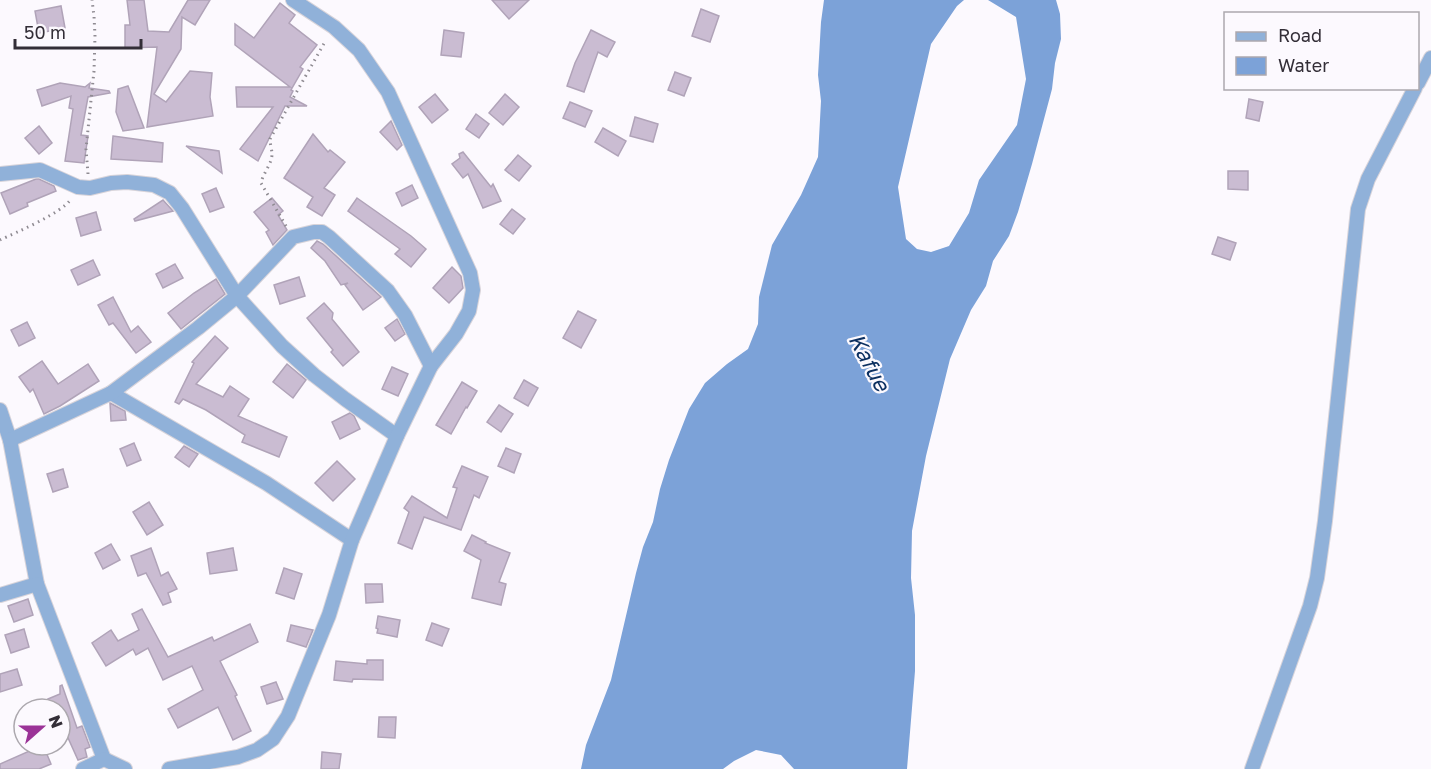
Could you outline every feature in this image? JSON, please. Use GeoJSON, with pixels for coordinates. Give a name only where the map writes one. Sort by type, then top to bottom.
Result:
{"type":"FeatureCollection","features":[{"type":"Feature","properties":{"kind":"street"},"geometry":{"type":"LineString","coordinates":[[169,769],[238,758],[257,750],[273,739],[288,716],[329,615],[352,540],[397,436],[431,366],[456,334],[469,311],[473,290],[470,273],[388,92],[359,50],[334,27],[292,0]]}},
{"type":"Feature","properties":{"kind":"street"},"geometry":{"type":"LineString","coordinates":[[1419,81],[1431,58]]}},
{"type":"Feature","properties":{"kind":"street"},"geometry":{"type":"LineString","coordinates":[[1252,769],[1310,606],[1317,578],[1358,209],[1368,179],[1414,90]]}},
{"type":"Feature","properties":{"kind":"street"},"geometry":{"type":"LineString","coordinates":[[0,174],[40,170],[84,187],[127,182],[154,185],[170,193],[182,208],[237,296],[282,346],[314,375],[397,436]]}},
{"type":"Feature","properties":{"kind":"street"},"geometry":{"type":"LineString","coordinates":[[10,440],[111,393],[237,296],[293,237],[314,232],[322,232],[329,237],[388,291],[405,315],[431,366]]}},
{"type":"Feature","properties":{"kind":"street"},"geometry":{"type":"LineString","coordinates":[[111,393],[266,483],[352,540]]}},
{"type":"Feature","properties":{"kind":"street"},"geometry":{"type":"LineString","coordinates":[[0,410],[10,440],[37,584],[104,759],[125,769]]}},
{"type":"Feature","properties":{"kind":"street"},"geometry":{"type":"LineString","coordinates":[[0,595],[37,584]]}},
{"type":"Feature","properties":{"kind":"street"},"geometry":{"type":"LineString","coordinates":[[83,769],[104,759]]}},
{"type":"Feature","properties":{"kind":"path"},"geometry":{"type":"LineString","coordinates":[[0,240],[58,211],[84,187],[94,71],[92,0]]}},
{"type":"Feature","properties":{"kind":"path"},"geometry":{"type":"LineString","coordinates":[[293,237],[262,187],[262,179],[271,160],[270,139],[273,132],[334,27]]}},
{"type":"Feature","properties":{"kind":"water","name":"Kafue"},"geometry":{"type":"Polygon","coordinates":[[[824,0],[964,0],[957,6],[931,44],[898,187],[906,239],[917,249],[931,252],[949,246],[969,213],[979,180],[1017,125],[1026,79],[1016,17],[988,0],[1056,0],[1060,14],[1061,39],[1052,89],[1018,212],[1009,236],[993,261],[986,286],[971,310],[950,359],[926,456],[912,531],[911,578],[915,615],[915,671],[907,769],[794,769],[781,755],[756,750],[723,769],[581,769],[586,745],[611,680],[636,573],[653,522],[669,460],[689,409],[705,383],[748,349],[758,324],[759,297],[772,245],[801,195],[818,157],[821,101],[818,75],[824,0]]]}},
{"type":"Feature","properties":{"kind":"building"},"geometry":{"type":"Polygon","coordinates":[[[127,0],[144,0],[148,31],[169,32],[188,0],[210,0],[195,25],[182,17],[181,49],[154,94],[166,102],[190,71],[212,73],[210,97],[213,116],[147,127],[157,47],[125,48],[125,25],[130,25],[127,0]]]}},
{"type":"Feature","properties":{"kind":"building"},"geometry":{"type":"Polygon","coordinates":[[[492,0],[529,0],[509,19],[492,0]]]}},
{"type":"Feature","properties":{"kind":"building"},"geometry":{"type":"Polygon","coordinates":[[[280,3],[295,15],[289,23],[317,45],[300,67],[303,69],[291,90],[293,91],[290,97],[307,106],[285,106],[258,161],[240,149],[273,107],[237,107],[236,87],[290,87],[235,45],[235,24],[254,38],[280,3]]]}},
{"type":"Feature","properties":{"kind":"building"},"geometry":{"type":"Polygon","coordinates":[[[61,6],[65,28],[39,33],[35,11],[61,6]]]}},
{"type":"Feature","properties":{"kind":"building"},"geometry":{"type":"Polygon","coordinates":[[[701,9],[719,16],[710,42],[692,36],[701,9]]]}},
{"type":"Feature","properties":{"kind":"building"},"geometry":{"type":"Polygon","coordinates":[[[444,30],[464,33],[461,57],[441,55],[444,30]]]}},
{"type":"Feature","properties":{"kind":"building"},"geometry":{"type":"Polygon","coordinates":[[[591,30],[615,42],[607,57],[598,52],[584,92],[567,86],[591,30]]]}},
{"type":"Feature","properties":{"kind":"building"},"geometry":{"type":"Polygon","coordinates":[[[675,72],[691,78],[684,96],[668,90],[675,72]]]}},
{"type":"Feature","properties":{"kind":"building"},"geometry":{"type":"Polygon","coordinates":[[[60,83],[85,87],[90,83],[89,88],[110,93],[88,97],[81,135],[88,136],[84,163],[65,161],[73,109],[69,108],[71,96],[42,106],[37,90],[60,83]]]}},
{"type":"Feature","properties":{"kind":"building"},"geometry":{"type":"Polygon","coordinates":[[[128,86],[144,128],[123,131],[116,112],[118,89],[128,86]]]}},
{"type":"Feature","properties":{"kind":"building"},"geometry":{"type":"Polygon","coordinates":[[[435,94],[448,110],[432,123],[419,107],[435,94]]]}},
{"type":"Feature","properties":{"kind":"building"},"geometry":{"type":"Polygon","coordinates":[[[505,94],[519,107],[503,125],[489,113],[505,94]]]}},
{"type":"Feature","properties":{"kind":"building"},"geometry":{"type":"Polygon","coordinates":[[[1249,99],[1263,102],[1259,121],[1246,118],[1249,99]]]}},
{"type":"Feature","properties":{"kind":"building"},"geometry":{"type":"Polygon","coordinates":[[[570,102],[592,111],[585,127],[563,118],[570,102]]]}},
{"type":"Feature","properties":{"kind":"building"},"geometry":{"type":"Polygon","coordinates":[[[476,114],[489,124],[479,138],[466,129],[476,114]]]}},
{"type":"Feature","properties":{"kind":"building"},"geometry":{"type":"Polygon","coordinates":[[[635,117],[658,124],[653,142],[630,136],[635,117]]]}},
{"type":"Feature","properties":{"kind":"building"},"geometry":{"type":"Polygon","coordinates":[[[391,121],[402,145],[397,150],[380,132],[391,121]]]}},
{"type":"Feature","properties":{"kind":"building"},"geometry":{"type":"Polygon","coordinates":[[[39,126],[52,143],[39,154],[25,138],[39,126]]]}},
{"type":"Feature","properties":{"kind":"building"},"geometry":{"type":"Polygon","coordinates":[[[603,128],[626,141],[618,156],[595,142],[603,128]]]}},
{"type":"Feature","properties":{"kind":"building"},"geometry":{"type":"Polygon","coordinates":[[[313,134],[328,152],[330,150],[345,162],[324,188],[335,195],[322,216],[307,207],[313,197],[284,178],[313,134]]]}},
{"type":"Feature","properties":{"kind":"building"},"geometry":{"type":"Polygon","coordinates":[[[113,136],[163,143],[162,162],[111,159],[113,136]]]}},
{"type":"Feature","properties":{"kind":"building"},"geometry":{"type":"Polygon","coordinates":[[[186,146],[219,151],[222,173],[186,146]]]}},
{"type":"Feature","properties":{"kind":"building"},"geometry":{"type":"Polygon","coordinates":[[[463,152],[491,187],[493,184],[501,201],[483,208],[468,174],[463,178],[452,164],[460,158],[459,154],[463,152]]]}},
{"type":"Feature","properties":{"kind":"building"},"geometry":{"type":"Polygon","coordinates":[[[518,155],[531,166],[519,181],[505,170],[518,155]]]}},
{"type":"Feature","properties":{"kind":"building"},"geometry":{"type":"Polygon","coordinates":[[[1228,171],[1248,171],[1248,190],[1228,189],[1228,171]]]}},
{"type":"Feature","properties":{"kind":"building"},"geometry":{"type":"Polygon","coordinates":[[[36,179],[54,186],[56,191],[27,203],[28,206],[10,214],[1,193],[36,179]]]}},
{"type":"Feature","properties":{"kind":"building"},"geometry":{"type":"Polygon","coordinates":[[[412,185],[418,198],[402,206],[396,193],[412,185]]]}},
{"type":"Feature","properties":{"kind":"building"},"geometry":{"type":"Polygon","coordinates":[[[216,188],[224,207],[210,212],[202,194],[216,188]]]}},
{"type":"Feature","properties":{"kind":"building"},"geometry":{"type":"Polygon","coordinates":[[[272,198],[283,211],[278,215],[287,230],[273,245],[266,232],[269,230],[254,212],[272,198]]]}},
{"type":"Feature","properties":{"kind":"building"},"geometry":{"type":"Polygon","coordinates":[[[357,198],[426,249],[411,267],[395,254],[400,249],[348,211],[357,198]]]}},
{"type":"Feature","properties":{"kind":"building"},"geometry":{"type":"Polygon","coordinates":[[[163,200],[173,211],[135,221],[134,219],[163,200]]]}},
{"type":"Feature","properties":{"kind":"building"},"geometry":{"type":"Polygon","coordinates":[[[512,209],[525,219],[513,234],[500,224],[512,209]]]}},
{"type":"Feature","properties":{"kind":"building"},"geometry":{"type":"Polygon","coordinates":[[[96,212],[101,230],[81,236],[76,218],[96,212]]]}},
{"type":"Feature","properties":{"kind":"building"},"geometry":{"type":"Polygon","coordinates":[[[1218,237],[1236,243],[1230,260],[1212,254],[1218,237]]]}},
{"type":"Feature","properties":{"kind":"building"},"geometry":{"type":"Polygon","coordinates":[[[317,241],[381,297],[363,310],[345,285],[348,283],[341,285],[325,261],[311,248],[317,241]]]}},
{"type":"Feature","properties":{"kind":"building"},"geometry":{"type":"Polygon","coordinates":[[[93,260],[100,275],[78,285],[71,270],[93,260]]]}},
{"type":"Feature","properties":{"kind":"building"},"geometry":{"type":"Polygon","coordinates":[[[175,264],[183,278],[163,288],[156,274],[175,264]]]}},
{"type":"Feature","properties":{"kind":"building"},"geometry":{"type":"Polygon","coordinates":[[[452,267],[461,276],[463,288],[449,303],[433,288],[452,267]]]}},
{"type":"Feature","properties":{"kind":"building"},"geometry":{"type":"Polygon","coordinates":[[[299,277],[305,296],[280,304],[274,285],[299,277]]]}},
{"type":"Feature","properties":{"kind":"building"},"geometry":{"type":"Polygon","coordinates":[[[216,279],[225,294],[181,329],[168,313],[216,279]]]}},
{"type":"Feature","properties":{"kind":"building"},"geometry":{"type":"Polygon","coordinates":[[[113,297],[131,332],[138,326],[151,342],[136,353],[113,323],[109,325],[98,305],[113,297]]]}},
{"type":"Feature","properties":{"kind":"building"},"geometry":{"type":"Polygon","coordinates":[[[324,303],[333,313],[332,319],[359,352],[343,366],[307,318],[324,303]]]}},
{"type":"Feature","properties":{"kind":"building"},"geometry":{"type":"Polygon","coordinates":[[[578,311],[596,320],[581,348],[563,338],[578,311]]]}},
{"type":"Feature","properties":{"kind":"building"},"geometry":{"type":"Polygon","coordinates":[[[397,319],[405,334],[395,341],[385,328],[397,319]]]}},
{"type":"Feature","properties":{"kind":"building"},"geometry":{"type":"Polygon","coordinates":[[[27,322],[35,338],[19,346],[11,330],[27,322]]]}},
{"type":"Feature","properties":{"kind":"building"},"geometry":{"type":"Polygon","coordinates":[[[215,336],[228,348],[196,384],[223,397],[230,386],[249,399],[238,416],[287,437],[279,457],[242,442],[245,435],[206,410],[183,399],[179,404],[175,402],[194,363],[192,362],[215,336]]]}},
{"type":"Feature","properties":{"kind":"building"},"geometry":{"type":"Polygon","coordinates":[[[42,361],[58,384],[88,364],[99,381],[44,414],[33,389],[30,392],[19,377],[42,361]]]}},
{"type":"Feature","properties":{"kind":"building"},"geometry":{"type":"Polygon","coordinates":[[[287,364],[306,380],[293,398],[273,382],[287,364]]]}},
{"type":"Feature","properties":{"kind":"building"},"geometry":{"type":"Polygon","coordinates":[[[392,367],[408,374],[398,396],[382,389],[392,367]]]}},
{"type":"Feature","properties":{"kind":"building"},"geometry":{"type":"Polygon","coordinates":[[[524,380],[538,388],[528,406],[514,398],[524,380]]]}},
{"type":"Feature","properties":{"kind":"building"},"geometry":{"type":"Polygon","coordinates":[[[462,382],[477,391],[451,434],[436,425],[462,382]]]}},
{"type":"Feature","properties":{"kind":"building"},"geometry":{"type":"Polygon","coordinates":[[[110,403],[125,411],[126,420],[111,421],[110,403]]]}},
{"type":"Feature","properties":{"kind":"building"},"geometry":{"type":"Polygon","coordinates":[[[499,405],[513,414],[501,432],[487,422],[499,405]]]}},
{"type":"Feature","properties":{"kind":"building"},"geometry":{"type":"Polygon","coordinates":[[[350,413],[354,416],[360,429],[340,439],[332,422],[350,413]]]}},
{"type":"Feature","properties":{"kind":"building"},"geometry":{"type":"Polygon","coordinates":[[[134,443],[141,460],[127,466],[120,449],[134,443]]]}},
{"type":"Feature","properties":{"kind":"building"},"geometry":{"type":"Polygon","coordinates":[[[184,446],[198,454],[189,467],[175,457],[184,446]]]}},
{"type":"Feature","properties":{"kind":"building"},"geometry":{"type":"Polygon","coordinates":[[[506,448],[521,454],[514,473],[498,466],[506,448]]]}},
{"type":"Feature","properties":{"kind":"building"},"geometry":{"type":"Polygon","coordinates":[[[337,461],[355,479],[333,501],[315,483],[337,461]]]}},
{"type":"Feature","properties":{"kind":"building"},"geometry":{"type":"Polygon","coordinates":[[[462,466],[488,477],[479,498],[474,495],[461,530],[424,517],[412,549],[398,543],[409,512],[404,508],[412,496],[447,518],[457,488],[453,487],[462,466]]]}},
{"type":"Feature","properties":{"kind":"building"},"geometry":{"type":"Polygon","coordinates":[[[63,469],[68,487],[53,492],[47,474],[63,469]]]}},
{"type":"Feature","properties":{"kind":"building"},"geometry":{"type":"Polygon","coordinates":[[[149,502],[163,525],[147,535],[133,512],[149,502]]]}},
{"type":"Feature","properties":{"kind":"building"},"geometry":{"type":"Polygon","coordinates":[[[472,535],[510,553],[499,582],[506,584],[501,605],[472,598],[481,560],[464,551],[472,535]]]}},
{"type":"Feature","properties":{"kind":"building"},"geometry":{"type":"Polygon","coordinates":[[[111,544],[120,560],[103,569],[95,553],[111,544]]]}},
{"type":"Feature","properties":{"kind":"building"},"geometry":{"type":"Polygon","coordinates":[[[151,548],[161,576],[168,572],[177,589],[168,593],[171,602],[163,605],[146,573],[138,576],[131,556],[151,548]]]}},
{"type":"Feature","properties":{"kind":"building"},"geometry":{"type":"Polygon","coordinates":[[[233,548],[237,570],[210,574],[207,553],[233,548]]]}},
{"type":"Feature","properties":{"kind":"building"},"geometry":{"type":"Polygon","coordinates":[[[284,568],[302,574],[294,599],[276,593],[284,568]]]}},
{"type":"Feature","properties":{"kind":"building"},"geometry":{"type":"Polygon","coordinates":[[[365,584],[382,584],[383,602],[366,603],[365,584]]]}},
{"type":"Feature","properties":{"kind":"building"},"geometry":{"type":"Polygon","coordinates":[[[28,599],[33,615],[14,622],[8,606],[28,599]]]}},
{"type":"Feature","properties":{"kind":"building"},"geometry":{"type":"Polygon","coordinates":[[[142,609],[168,657],[212,637],[214,641],[250,624],[258,642],[220,661],[251,731],[233,740],[218,707],[178,728],[168,709],[203,690],[192,666],[163,680],[148,648],[136,655],[133,649],[106,666],[92,643],[111,630],[118,641],[139,630],[132,614],[142,609]]]}},
{"type":"Feature","properties":{"kind":"building"},"geometry":{"type":"Polygon","coordinates":[[[378,616],[400,620],[397,637],[377,633],[378,616]]]}},
{"type":"Feature","properties":{"kind":"building"},"geometry":{"type":"Polygon","coordinates":[[[432,623],[449,629],[442,646],[426,640],[432,623]]]}},
{"type":"Feature","properties":{"kind":"building"},"geometry":{"type":"Polygon","coordinates":[[[291,625],[313,630],[306,647],[287,641],[291,625]]]}},
{"type":"Feature","properties":{"kind":"building"},"geometry":{"type":"Polygon","coordinates":[[[24,629],[29,647],[11,653],[5,635],[24,629]]]}},
{"type":"Feature","properties":{"kind":"building"},"geometry":{"type":"Polygon","coordinates":[[[367,660],[383,660],[383,680],[353,679],[352,682],[334,680],[336,661],[367,664],[367,660]]]}},
{"type":"Feature","properties":{"kind":"building"},"geometry":{"type":"Polygon","coordinates":[[[17,669],[22,685],[0,692],[0,674],[17,669]]]}},
{"type":"Feature","properties":{"kind":"building"},"geometry":{"type":"Polygon","coordinates":[[[276,682],[283,699],[267,704],[261,687],[276,682]]]}},
{"type":"Feature","properties":{"kind":"building"},"geometry":{"type":"Polygon","coordinates":[[[62,685],[66,697],[53,697],[60,694],[62,685]]]}},
{"type":"Feature","properties":{"kind":"building"},"geometry":{"type":"Polygon","coordinates":[[[72,714],[77,728],[82,726],[90,747],[85,749],[87,757],[78,760],[72,747],[72,714]]]}},
{"type":"Feature","properties":{"kind":"building"},"geometry":{"type":"Polygon","coordinates":[[[379,717],[396,717],[395,738],[378,737],[379,717]]]}},
{"type":"Feature","properties":{"kind":"building"},"geometry":{"type":"Polygon","coordinates":[[[322,752],[341,754],[339,769],[321,769],[322,752]]]}},
{"type":"Feature","properties":{"kind":"building"},"geometry":{"type":"Polygon","coordinates":[[[16,757],[48,757],[51,764],[39,769],[0,769],[0,764],[16,757]]]}}]}
